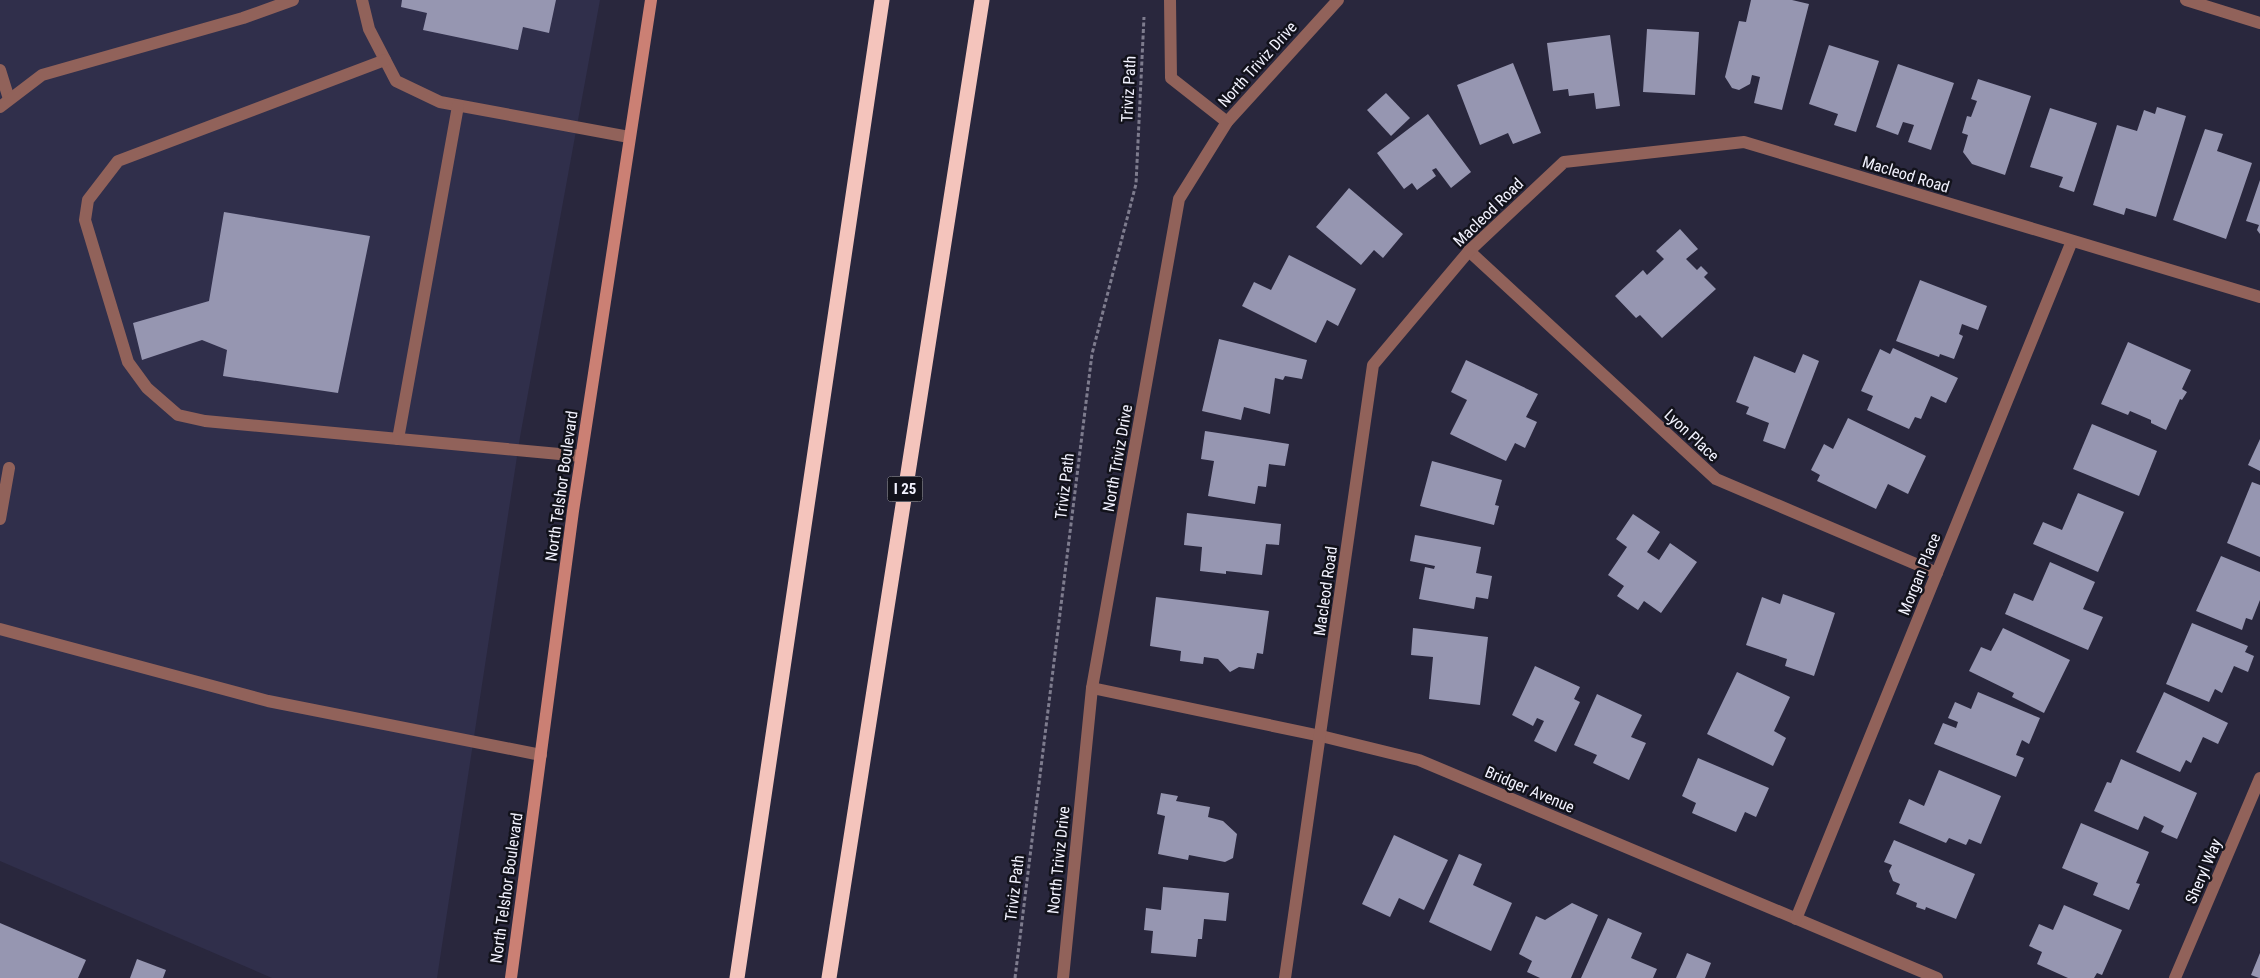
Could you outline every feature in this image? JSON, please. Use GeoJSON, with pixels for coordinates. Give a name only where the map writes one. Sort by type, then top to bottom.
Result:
{"type":"FeatureCollection","features":[{"type":"Feature","properties":{"kind":"highway"},"geometry":{"type":"LineString","coordinates":[[737,978],[882,0]]}},
{"type":"Feature","properties":{"kind":"highway","name":"I 25"},"geometry":{"type":"LineString","coordinates":[[829,978],[982,0]]}},
{"type":"Feature","properties":{"kind":"main road","name":"North Telshor Boulevard"},"geometry":{"type":"LineString","coordinates":[[511,978],[581,456],[651,0]]}},
{"type":"Feature","properties":{"kind":"street"},"geometry":{"type":"LineString","coordinates":[[0,70],[5,103],[42,75],[243,18],[293,0]]}},
{"type":"Feature","properties":{"kind":"street"},"geometry":{"type":"LineString","coordinates":[[362,0],[369,29],[396,81],[440,102],[629,137]]}},
{"type":"Feature","properties":{"kind":"street"},"geometry":{"type":"LineString","coordinates":[[1170,0],[1172,78],[1227,122]]}},
{"type":"Feature","properties":{"kind":"street","name":"North Triviz Drive"},"geometry":{"type":"LineString","coordinates":[[1063,978],[1092,688],[1179,199],[1227,122],[1338,0]]}},
{"type":"Feature","properties":{"kind":"street"},"geometry":{"type":"LineString","coordinates":[[2186,0],[2260,23]]}},
{"type":"Feature","properties":{"kind":"street"},"geometry":{"type":"LineString","coordinates":[[385,60],[118,161],[88,200],[86,220],[128,362],[147,388],[178,415],[205,421],[581,456]]}},
{"type":"Feature","properties":{"kind":"street"},"geometry":{"type":"LineString","coordinates":[[398,439],[458,106]]}},
{"type":"Feature","properties":{"kind":"street","name":"Macleod Road"},"geometry":{"type":"LineString","coordinates":[[1285,978],[1373,365],[1469,251],[1564,162],[1744,142],[2260,297]]}},
{"type":"Feature","properties":{"kind":"street","name":"Morgan Place"},"geometry":{"type":"LineString","coordinates":[[1796,919],[2072,241]]}},
{"type":"Feature","properties":{"kind":"street","name":"Lyon Place"},"geometry":{"type":"LineString","coordinates":[[1469,251],[1716,479],[1937,573]]}},
{"type":"Feature","properties":{"kind":"street"},"geometry":{"type":"LineString","coordinates":[[0,519],[9,468]]}},
{"type":"Feature","properties":{"kind":"street"},"geometry":{"type":"LineString","coordinates":[[0,629],[268,702],[541,755]]}},
{"type":"Feature","properties":{"kind":"street","name":"Bridger Avenue"},"geometry":{"type":"LineString","coordinates":[[1092,688],[1321,736],[1419,760],[1937,978]]}},
{"type":"Feature","properties":{"kind":"street","name":"Sheryl Way"},"geometry":{"type":"LineString","coordinates":[[2175,978],[2260,778]]}},
{"type":"Feature","properties":{"kind":"path","name":"Triviz Path"},"geometry":{"type":"LineString","coordinates":[[1015,978],[1092,354],[1136,184],[1144,10]]}},
{"type":"Feature","properties":{"kind":"shaded area"},"geometry":{"type":"Polygon","coordinates":[[[0,0],[600,0],[520,437],[437,978],[272,978],[0,861],[0,0]]]}},
{"type":"Feature","properties":{"kind":"building"},"geometry":{"type":"Polygon","coordinates":[[[402,0],[556,0],[549,33],[523,27],[518,50],[423,30],[427,13],[401,7],[402,0]]]}},
{"type":"Feature","properties":{"kind":"building"},"geometry":{"type":"Polygon","coordinates":[[[1751,0],[1792,0],[1809,4],[1782,110],[1754,103],[1760,77],[1752,75],[1750,84],[1739,90],[1732,88],[1725,77],[1739,21],[1746,22],[1751,0]]]}},
{"type":"Feature","properties":{"kind":"building"},"geometry":{"type":"Polygon","coordinates":[[[1647,29],[1699,32],[1695,95],[1643,92],[1647,29]]]}},
{"type":"Feature","properties":{"kind":"building"},"geometry":{"type":"Polygon","coordinates":[[[1610,35],[1620,106],[1596,109],[1594,93],[1569,96],[1568,89],[1553,91],[1547,43],[1610,35]]]}},
{"type":"Feature","properties":{"kind":"building"},"geometry":{"type":"Polygon","coordinates":[[[1829,45],[1879,61],[1856,132],[1834,125],[1838,114],[1809,104],[1829,45]]]}},
{"type":"Feature","properties":{"kind":"building"},"geometry":{"type":"Polygon","coordinates":[[[1513,63],[1541,133],[1513,144],[1508,133],[1480,145],[1457,85],[1513,63]]]}},
{"type":"Feature","properties":{"kind":"building"},"geometry":{"type":"Polygon","coordinates":[[[1898,64],[1954,83],[1931,150],[1908,142],[1914,125],[1903,122],[1898,135],[1876,127],[1898,64]]]}},
{"type":"Feature","properties":{"kind":"building"},"geometry":{"type":"Polygon","coordinates":[[[1978,79],[2031,96],[2005,175],[1972,164],[1963,152],[1968,135],[1962,133],[1967,116],[1971,117],[1977,101],[1971,99],[1978,79]]]}},
{"type":"Feature","properties":{"kind":"building"},"geometry":{"type":"Polygon","coordinates":[[[1386,93],[1410,118],[1391,136],[1367,110],[1386,93]]]}},
{"type":"Feature","properties":{"kind":"building"},"geometry":{"type":"Polygon","coordinates":[[[2157,107],[2186,116],[2156,217],[2126,208],[2124,215],[2093,205],[2117,125],[2137,131],[2144,110],[2155,114],[2157,107]]]}},
{"type":"Feature","properties":{"kind":"building"},"geometry":{"type":"Polygon","coordinates":[[[2050,108],[2097,123],[2074,192],[2059,187],[2063,177],[2030,167],[2050,108]]]}},
{"type":"Feature","properties":{"kind":"building"},"geometry":{"type":"Polygon","coordinates":[[[1428,114],[1471,172],[1451,188],[1436,168],[1432,170],[1436,176],[1417,190],[1412,183],[1404,189],[1377,153],[1428,114]]]}},
{"type":"Feature","properties":{"kind":"building"},"geometry":{"type":"Polygon","coordinates":[[[2205,129],[2223,134],[2217,151],[2252,163],[2226,239],[2173,220],[2205,129]]]}},
{"type":"Feature","properties":{"kind":"building"},"geometry":{"type":"Polygon","coordinates":[[[2260,180],[2260,234],[2257,230],[2259,225],[2246,221],[2260,180]]]}},
{"type":"Feature","properties":{"kind":"building"},"geometry":{"type":"Polygon","coordinates":[[[1349,188],[1403,234],[1383,258],[1374,250],[1361,265],[1316,227],[1349,188]]]}},
{"type":"Feature","properties":{"kind":"building"},"geometry":{"type":"Polygon","coordinates":[[[224,212],[370,236],[338,393],[223,376],[227,350],[202,340],[142,360],[133,323],[209,301],[224,212]]]}},
{"type":"Feature","properties":{"kind":"building"},"geometry":{"type":"Polygon","coordinates":[[[1680,229],[1698,249],[1686,259],[1697,270],[1701,266],[1708,273],[1704,277],[1716,289],[1662,338],[1640,315],[1636,318],[1615,296],[1643,270],[1647,275],[1664,259],[1656,251],[1680,229]]]}},
{"type":"Feature","properties":{"kind":"building"},"geometry":{"type":"Polygon","coordinates":[[[1289,255],[1356,289],[1338,326],[1327,320],[1316,343],[1242,306],[1254,282],[1271,290],[1289,255]]]}},
{"type":"Feature","properties":{"kind":"building"},"geometry":{"type":"Polygon","coordinates":[[[1920,280],[1987,306],[1978,330],[1962,324],[1959,334],[1963,336],[1954,359],[1940,354],[1939,357],[1896,341],[1920,280]]]}},
{"type":"Feature","properties":{"kind":"building"},"geometry":{"type":"Polygon","coordinates":[[[1219,339],[1307,360],[1302,379],[1285,376],[1283,380],[1275,378],[1270,414],[1244,407],[1241,420],[1202,411],[1219,339]]]}},
{"type":"Feature","properties":{"kind":"building"},"geometry":{"type":"Polygon","coordinates":[[[2128,342],[2191,370],[2182,389],[2187,392],[2182,400],[2180,399],[2166,430],[2151,423],[2151,420],[2130,411],[2128,415],[2101,404],[2128,342]]]}},
{"type":"Feature","properties":{"kind":"building"},"geometry":{"type":"Polygon","coordinates":[[[1893,348],[1958,378],[1946,403],[1931,396],[1921,419],[1915,417],[1909,429],[1867,410],[1873,396],[1861,391],[1880,349],[1890,354],[1893,348]]]}},
{"type":"Feature","properties":{"kind":"building"},"geometry":{"type":"Polygon","coordinates":[[[1803,354],[1819,361],[1785,449],[1763,441],[1769,423],[1746,414],[1749,407],[1736,402],[1754,356],[1795,373],[1803,354]]]}},
{"type":"Feature","properties":{"kind":"building"},"geometry":{"type":"Polygon","coordinates":[[[1466,360],[1538,394],[1526,417],[1537,422],[1525,448],[1515,443],[1506,461],[1450,434],[1467,400],[1451,392],[1466,360]]]}},
{"type":"Feature","properties":{"kind":"building"},"geometry":{"type":"Polygon","coordinates":[[[1848,418],[1926,456],[1908,494],[1888,484],[1876,509],[1817,481],[1820,475],[1811,470],[1824,444],[1833,449],[1848,418]]]}},
{"type":"Feature","properties":{"kind":"building"},"geometry":{"type":"Polygon","coordinates":[[[2092,424],[2157,451],[2139,496],[2073,469],[2092,424]]]}},
{"type":"Feature","properties":{"kind":"building"},"geometry":{"type":"Polygon","coordinates":[[[1205,431],[1289,444],[1285,466],[1269,464],[1266,487],[1258,486],[1255,504],[1208,496],[1214,461],[1201,459],[1205,431]]]}},
{"type":"Feature","properties":{"kind":"building"},"geometry":{"type":"Polygon","coordinates":[[[2260,439],[2260,471],[2248,465],[2260,439]]]}},
{"type":"Feature","properties":{"kind":"building"},"geometry":{"type":"Polygon","coordinates":[[[1432,461],[1502,480],[1495,505],[1499,506],[1494,525],[1420,506],[1432,461]]]}},
{"type":"Feature","properties":{"kind":"building"},"geometry":{"type":"Polygon","coordinates":[[[2252,482],[2260,485],[2260,557],[2227,543],[2252,482]]]}},
{"type":"Feature","properties":{"kind":"building"},"geometry":{"type":"Polygon","coordinates":[[[2078,493],[2124,512],[2098,572],[2033,544],[2043,522],[2062,530],[2078,493]]]}},
{"type":"Feature","properties":{"kind":"building"},"geometry":{"type":"Polygon","coordinates":[[[1187,513],[1281,524],[1279,545],[1266,544],[1262,575],[1226,571],[1226,574],[1200,571],[1202,547],[1184,545],[1187,513]]]}},
{"type":"Feature","properties":{"kind":"building"},"geometry":{"type":"Polygon","coordinates":[[[1633,514],[1660,532],[1647,552],[1659,560],[1670,543],[1697,562],[1661,613],[1644,601],[1638,610],[1617,596],[1624,586],[1608,575],[1627,547],[1616,539],[1633,514]]]}},
{"type":"Feature","properties":{"kind":"building"},"geometry":{"type":"Polygon","coordinates":[[[1415,535],[1481,547],[1476,573],[1492,576],[1488,599],[1476,597],[1474,609],[1419,599],[1425,567],[1434,569],[1435,566],[1410,561],[1415,535]]]}},
{"type":"Feature","properties":{"kind":"building"},"geometry":{"type":"Polygon","coordinates":[[[2221,556],[2260,572],[2260,600],[2252,620],[2246,618],[2242,630],[2196,611],[2221,556]]]}},
{"type":"Feature","properties":{"kind":"building"},"geometry":{"type":"Polygon","coordinates":[[[2050,562],[2095,582],[2083,609],[2103,617],[2088,650],[2005,614],[2014,593],[2033,601],[2050,562]]]}},
{"type":"Feature","properties":{"kind":"building"},"geometry":{"type":"Polygon","coordinates":[[[1783,594],[1835,613],[1814,676],[1785,666],[1787,659],[1746,645],[1762,597],[1780,604],[1783,594]]]}},
{"type":"Feature","properties":{"kind":"building"},"geometry":{"type":"Polygon","coordinates":[[[1156,597],[1269,611],[1263,654],[1257,653],[1254,669],[1239,667],[1230,672],[1218,659],[1204,657],[1203,664],[1180,661],[1181,651],[1150,646],[1156,597]]]}},
{"type":"Feature","properties":{"kind":"building"},"geometry":{"type":"Polygon","coordinates":[[[2192,623],[2248,646],[2245,652],[2254,656],[2248,672],[2234,666],[2222,693],[2215,689],[2209,702],[2166,684],[2192,623]]]}},
{"type":"Feature","properties":{"kind":"building"},"geometry":{"type":"Polygon","coordinates":[[[1413,628],[1488,637],[1480,705],[1429,699],[1433,657],[1411,655],[1413,628]]]}},
{"type":"Feature","properties":{"kind":"building"},"geometry":{"type":"Polygon","coordinates":[[[2003,628],[2070,660],[2044,713],[2012,697],[2014,693],[1969,671],[1981,647],[1991,651],[2003,628]]]}},
{"type":"Feature","properties":{"kind":"building"},"geometry":{"type":"Polygon","coordinates":[[[1535,666],[1580,687],[1574,699],[1580,702],[1556,752],[1534,741],[1544,721],[1537,718],[1533,726],[1512,715],[1535,666]]]}},
{"type":"Feature","properties":{"kind":"building"},"geometry":{"type":"Polygon","coordinates":[[[1737,672],[1790,697],[1774,731],[1786,738],[1773,766],[1707,734],[1737,672]]]}},
{"type":"Feature","properties":{"kind":"building"},"geometry":{"type":"Polygon","coordinates":[[[1978,692],[2040,718],[2029,744],[2022,740],[2016,755],[2024,758],[2016,777],[1934,744],[1943,723],[1956,728],[1958,722],[1948,718],[1955,702],[1971,709],[1978,692]]]}},
{"type":"Feature","properties":{"kind":"building"},"geometry":{"type":"Polygon","coordinates":[[[2164,692],[2228,723],[2218,744],[2203,737],[2191,763],[2186,760],[2180,772],[2136,752],[2164,692]]]}},
{"type":"Feature","properties":{"kind":"building"},"geometry":{"type":"Polygon","coordinates":[[[1597,694],[1642,715],[1631,737],[1646,743],[1629,780],[1593,763],[1597,755],[1574,745],[1597,694]]]}},
{"type":"Feature","properties":{"kind":"building"},"geometry":{"type":"Polygon","coordinates":[[[1698,758],[1769,788],[1756,817],[1745,812],[1736,832],[1692,813],[1696,803],[1682,796],[1698,758]]]}},
{"type":"Feature","properties":{"kind":"building"},"geometry":{"type":"Polygon","coordinates":[[[2121,759],[2197,793],[2177,839],[2161,832],[2164,826],[2144,816],[2138,830],[2094,811],[2107,782],[2111,783],[2121,759]]]}},
{"type":"Feature","properties":{"kind":"building"},"geometry":{"type":"Polygon","coordinates":[[[1939,770],[2001,796],[1981,844],[1969,839],[1966,845],[1949,838],[1946,843],[1899,823],[1909,799],[1924,806],[1939,770]]]}},
{"type":"Feature","properties":{"kind":"building"},"geometry":{"type":"Polygon","coordinates":[[[1161,793],[1178,796],[1176,801],[1210,807],[1208,817],[1223,821],[1237,834],[1233,858],[1225,862],[1189,855],[1188,860],[1158,854],[1165,816],[1157,814],[1161,793]]]}},
{"type":"Feature","properties":{"kind":"building"},"geometry":{"type":"Polygon","coordinates":[[[2081,823],[2149,852],[2136,883],[2140,884],[2129,910],[2093,895],[2098,883],[2062,868],[2081,823]]]}},
{"type":"Feature","properties":{"kind":"building"},"geometry":{"type":"Polygon","coordinates":[[[1394,835],[1448,860],[1424,910],[1399,898],[1390,917],[1362,904],[1394,835]]]}},
{"type":"Feature","properties":{"kind":"building"},"geometry":{"type":"Polygon","coordinates":[[[1894,840],[1975,874],[1956,919],[1926,907],[1925,910],[1916,907],[1917,903],[1896,894],[1900,884],[1893,881],[1889,871],[1892,865],[1884,862],[1894,840]]]}},
{"type":"Feature","properties":{"kind":"building"},"geometry":{"type":"Polygon","coordinates":[[[1459,854],[1482,864],[1473,885],[1512,903],[1491,951],[1429,922],[1459,854]]]}},
{"type":"Feature","properties":{"kind":"building"},"geometry":{"type":"Polygon","coordinates":[[[1163,887],[1229,893],[1226,921],[1204,919],[1202,939],[1198,939],[1196,957],[1151,953],[1153,931],[1144,930],[1146,908],[1161,910],[1163,887]]]}},
{"type":"Feature","properties":{"kind":"building"},"geometry":{"type":"Polygon","coordinates":[[[1572,903],[1598,915],[1571,978],[1540,978],[1527,972],[1532,961],[1519,954],[1536,916],[1545,920],[1572,903]]]}},
{"type":"Feature","properties":{"kind":"building"},"geometry":{"type":"Polygon","coordinates":[[[2064,905],[2122,930],[2102,975],[2097,973],[2094,978],[2068,978],[2037,964],[2042,952],[2029,946],[2039,924],[2053,930],[2064,905]]]}},
{"type":"Feature","properties":{"kind":"building"},"geometry":{"type":"Polygon","coordinates":[[[1608,918],[1642,933],[1631,958],[1657,969],[1653,978],[1581,978],[1608,918]]]}},
{"type":"Feature","properties":{"kind":"building"},"geometry":{"type":"Polygon","coordinates":[[[0,923],[86,960],[78,978],[0,978],[0,923]]]}},
{"type":"Feature","properties":{"kind":"building"},"geometry":{"type":"Polygon","coordinates":[[[1687,953],[1711,963],[1705,978],[1676,978],[1687,953]]]}},
{"type":"Feature","properties":{"kind":"building"},"geometry":{"type":"Polygon","coordinates":[[[2260,953],[2260,978],[2259,978],[2251,975],[2260,953]]]}},
{"type":"Feature","properties":{"kind":"building"},"geometry":{"type":"Polygon","coordinates":[[[137,959],[166,970],[163,978],[130,978],[137,959]]]}}]}
